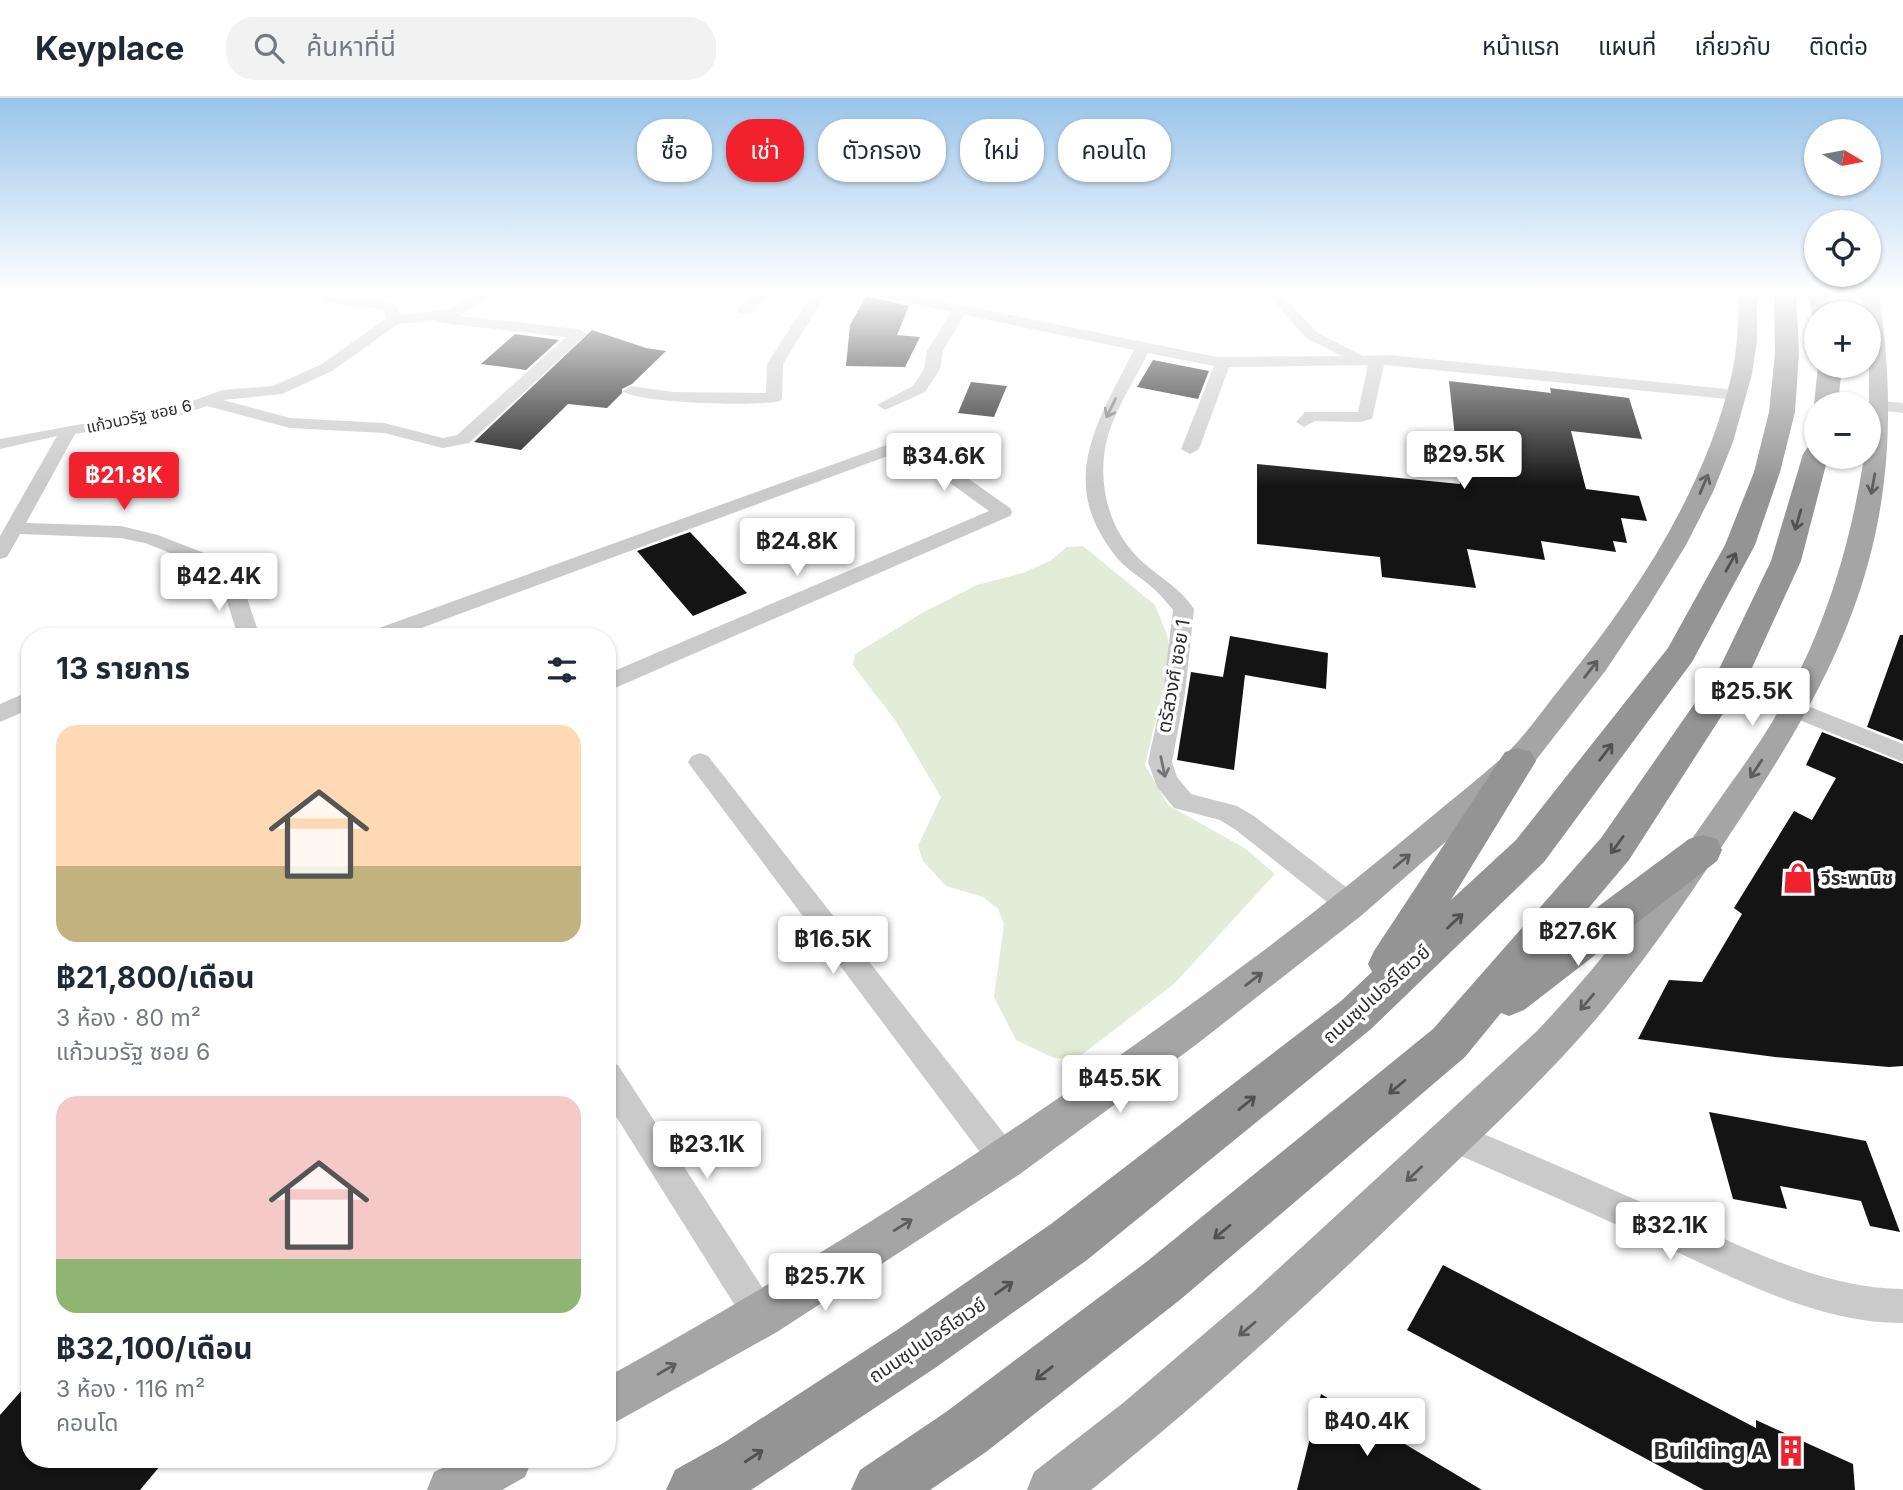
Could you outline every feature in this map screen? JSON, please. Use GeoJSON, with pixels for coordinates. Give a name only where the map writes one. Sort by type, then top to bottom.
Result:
{"type":"FeatureCollection","features":[{"type":"Feature","properties":{"kind":"highway","name":"ถนนซุปเปอร์ไฮเวย์"},"geometry":{"type":"LineString","coordinates":[[695,1490],[745,1462],[916,1349],[1069,1242],[1356,1015],[1530,851],[1681,654],[1740,545],[1767,472],[1782,412],[1787,356]]}},
{"type":"Feature","properties":{"kind":"highway"},"geometry":{"type":"LineString","coordinates":[[1449,1042],[1615,849],[1735,670],[1786,561],[1812,469]]}},
{"type":"Feature","properties":{"kind":"highway"},"geometry":{"type":"LineString","coordinates":[[1356,1015],[1518,761]]}},
{"type":"Feature","properties":{"kind":"highway"},"geometry":{"type":"LineString","coordinates":[[880,1490],[966,1432],[1163,1281],[1449,1042],[1703,850]]}},
{"type":"Feature","properties":{"kind":"main road"},"geometry":{"type":"LineString","coordinates":[[616,1398],[761,1316],[1005,1160],[1192,1026],[1350,905],[1518,761],[1596,663],[1673,545],[1701,492],[1722,442],[1737,394],[1744,356]]}},
{"type":"Feature","properties":{"kind":"main road"},"geometry":{"type":"LineString","coordinates":[[1052,1490],[1100,1454],[1276,1304],[1572,1020],[1630,950],[1703,850],[1795,709],[1834,622],[1861,544],[1876,466],[1892,407],[1881,356]]}},
{"type":"Feature","properties":{"kind":"main road"},"geometry":{"type":"LineString","coordinates":[[452,1490],[493,1468]]}},
{"type":"Feature","properties":{"kind":"street","name":"แก้วนวรัฐ ซอย 6"},"geometry":{"type":"LineString","coordinates":[[0,553],[69,430],[178,411],[223,394],[276,391],[326,368],[343,356]]}},
{"type":"Feature","properties":{"kind":"street"},"geometry":{"type":"LineString","coordinates":[[206,401],[290,424],[384,428],[443,443],[463,439],[555,356]]}},
{"type":"Feature","properties":{"kind":"street"},"geometry":{"type":"LineString","coordinates":[[631,391],[673,397],[774,398],[775,364],[780,356]]}},
{"type":"Feature","properties":{"kind":"street"},"geometry":{"type":"LineString","coordinates":[[885,405],[919,389],[932,369],[934,356]]}},
{"type":"Feature","properties":{"kind":"street","name":"ตรัสวงศ์ ซอย 1"},"geometry":{"type":"LineString","coordinates":[[1139,356],[1100,433],[1095,463],[1096,496],[1107,530],[1126,557],[1162,585],[1184,610],[1174,693],[1161,742],[1160,762],[1166,781],[1183,801],[1228,813],[1245,823],[1350,905]]}},
{"type":"Feature","properties":{"kind":"street"},"geometry":{"type":"LineString","coordinates":[[1191,356],[1223,362],[1369,359],[1737,394]]}},
{"type":"Feature","properties":{"kind":"street"},"geometry":{"type":"LineString","coordinates":[[1362,356],[1369,359]]}},
{"type":"Feature","properties":{"kind":"street"},"geometry":{"type":"LineString","coordinates":[[1304,422],[1311,416],[1366,415],[1369,359]]}},
{"type":"Feature","properties":{"kind":"street"},"geometry":{"type":"LineString","coordinates":[[1190,449],[1216,387],[1223,362]]}},
{"type":"Feature","properties":{"kind":"street"},"geometry":{"type":"LineString","coordinates":[[0,444],[54,432]]}},
{"type":"Feature","properties":{"kind":"street"},"geometry":{"type":"LineString","coordinates":[[401,628],[906,443],[1003,512],[616,679]]}},
{"type":"Feature","properties":{"kind":"street"},"geometry":{"type":"LineString","coordinates":[[14,528],[121,531],[151,539],[220,566],[230,580],[246,628]]}},
{"type":"Feature","properties":{"kind":"street"},"geometry":{"type":"LineString","coordinates":[[0,713],[21,703]]}},
{"type":"Feature","properties":{"kind":"street"},"geometry":{"type":"LineString","coordinates":[[1795,709],[1903,753]]}},
{"type":"Feature","properties":{"kind":"street"},"geometry":{"type":"LineString","coordinates":[[700,762],[1005,1160]]}},
{"type":"Feature","properties":{"kind":"street"},"geometry":{"type":"LineString","coordinates":[[616,1089],[761,1316]]}},
{"type":"Feature","properties":{"kind":"street"},"geometry":{"type":"LineString","coordinates":[[1454,1136],[1759,1271],[1832,1296],[1881,1308],[1903,1306]]}},
{"type":"Feature","properties":{"kind":"green space"},"geometry":{"type":"Polygon","coordinates":[[[1083,546],[1155,605],[1167,635],[1171,656],[1145,765],[1168,805],[1246,849],[1275,874],[1174,984],[1076,1059],[1054,1058],[1016,1040],[994,997],[1004,924],[998,909],[983,897],[946,886],[923,861],[918,846],[941,797],[895,720],[853,665],[855,654],[922,613],[977,585],[1023,573],[1050,561],[1067,547],[1083,546]]]}},
{"type":"Feature","properties":{"kind":"building"},"geometry":{"type":"Polygon","coordinates":[[[490,356],[541,356],[526,370],[481,364],[490,356]]]}},
{"type":"Feature","properties":{"kind":"building"},"geometry":{"type":"Polygon","coordinates":[[[565,356],[661,356],[632,384],[622,389],[622,393],[607,408],[568,404],[521,450],[474,442],[565,356]]]}},
{"type":"Feature","properties":{"kind":"building"},"geometry":{"type":"Polygon","coordinates":[[[847,356],[911,356],[905,367],[846,366],[847,356]]]}},
{"type":"Feature","properties":{"kind":"building"},"geometry":{"type":"Polygon","coordinates":[[[1153,360],[1209,371],[1198,399],[1137,387],[1153,360]]]}},
{"type":"Feature","properties":{"kind":"building"},"geometry":{"type":"Polygon","coordinates":[[[1449,381],[1551,393],[1550,388],[1629,398],[1642,439],[1571,431],[1586,489],[1639,496],[1647,521],[1621,518],[1627,543],[1613,541],[1616,552],[1541,541],[1545,560],[1467,549],[1476,588],[1382,577],[1380,557],[1257,544],[1257,464],[1460,484],[1449,381]]]}},
{"type":"Feature","properties":{"kind":"building"},"geometry":{"type":"Polygon","coordinates":[[[971,382],[1007,386],[994,417],[958,413],[971,382]]]}},
{"type":"Feature","properties":{"kind":"building"},"geometry":{"type":"Polygon","coordinates":[[[690,532],[747,593],[693,616],[637,551],[690,532]]]}},
{"type":"Feature","properties":{"kind":"building"},"geometry":{"type":"Polygon","coordinates":[[[1900,635],[1903,635],[1903,741],[1867,727],[1900,635]]]}},
{"type":"Feature","properties":{"kind":"building"},"geometry":{"type":"Polygon","coordinates":[[[1230,636],[1328,653],[1326,689],[1245,675],[1234,770],[1177,760],[1191,672],[1223,677],[1230,636]]]}},
{"type":"Feature","properties":{"kind":"building"},"geometry":{"type":"Polygon","coordinates":[[[1822,732],[1903,764],[1903,1066],[1775,1057],[1638,1039],[1669,980],[1702,982],[1742,914],[1734,908],[1794,811],[1812,820],[1836,778],[1806,765],[1822,732]]]}},
{"type":"Feature","properties":{"kind":"building"},"geometry":{"type":"Polygon","coordinates":[[[1709,1112],[1866,1141],[1900,1232],[1870,1226],[1861,1201],[1780,1186],[1787,1209],[1733,1199],[1709,1112]]]}},
{"type":"Feature","properties":{"kind":"building"},"geometry":{"type":"Polygon","coordinates":[[[1443,1265],[1756,1428],[1756,1420],[1853,1464],[1855,1490],[1704,1490],[1407,1330],[1443,1265]]]}},
{"type":"Feature","properties":{"kind":"building"},"geometry":{"type":"Polygon","coordinates":[[[21,1391],[21,1468],[158,1468],[140,1490],[0,1490],[0,1415],[21,1391]]]}},
{"type":"Feature","properties":{"kind":"building"},"geometry":{"type":"Polygon","coordinates":[[[1321,1394],[1482,1490],[1297,1490],[1321,1394]]]}},
{"type":"Feature","properties":{"kind":"place","name":"วีระพานิช"},"geometry":{"type":"Point","coordinates":[1798,878]}},
{"type":"Feature","properties":{"kind":"place","name":"Building A"},"geometry":{"type":"Point","coordinates":[1791,1451]}}]}
